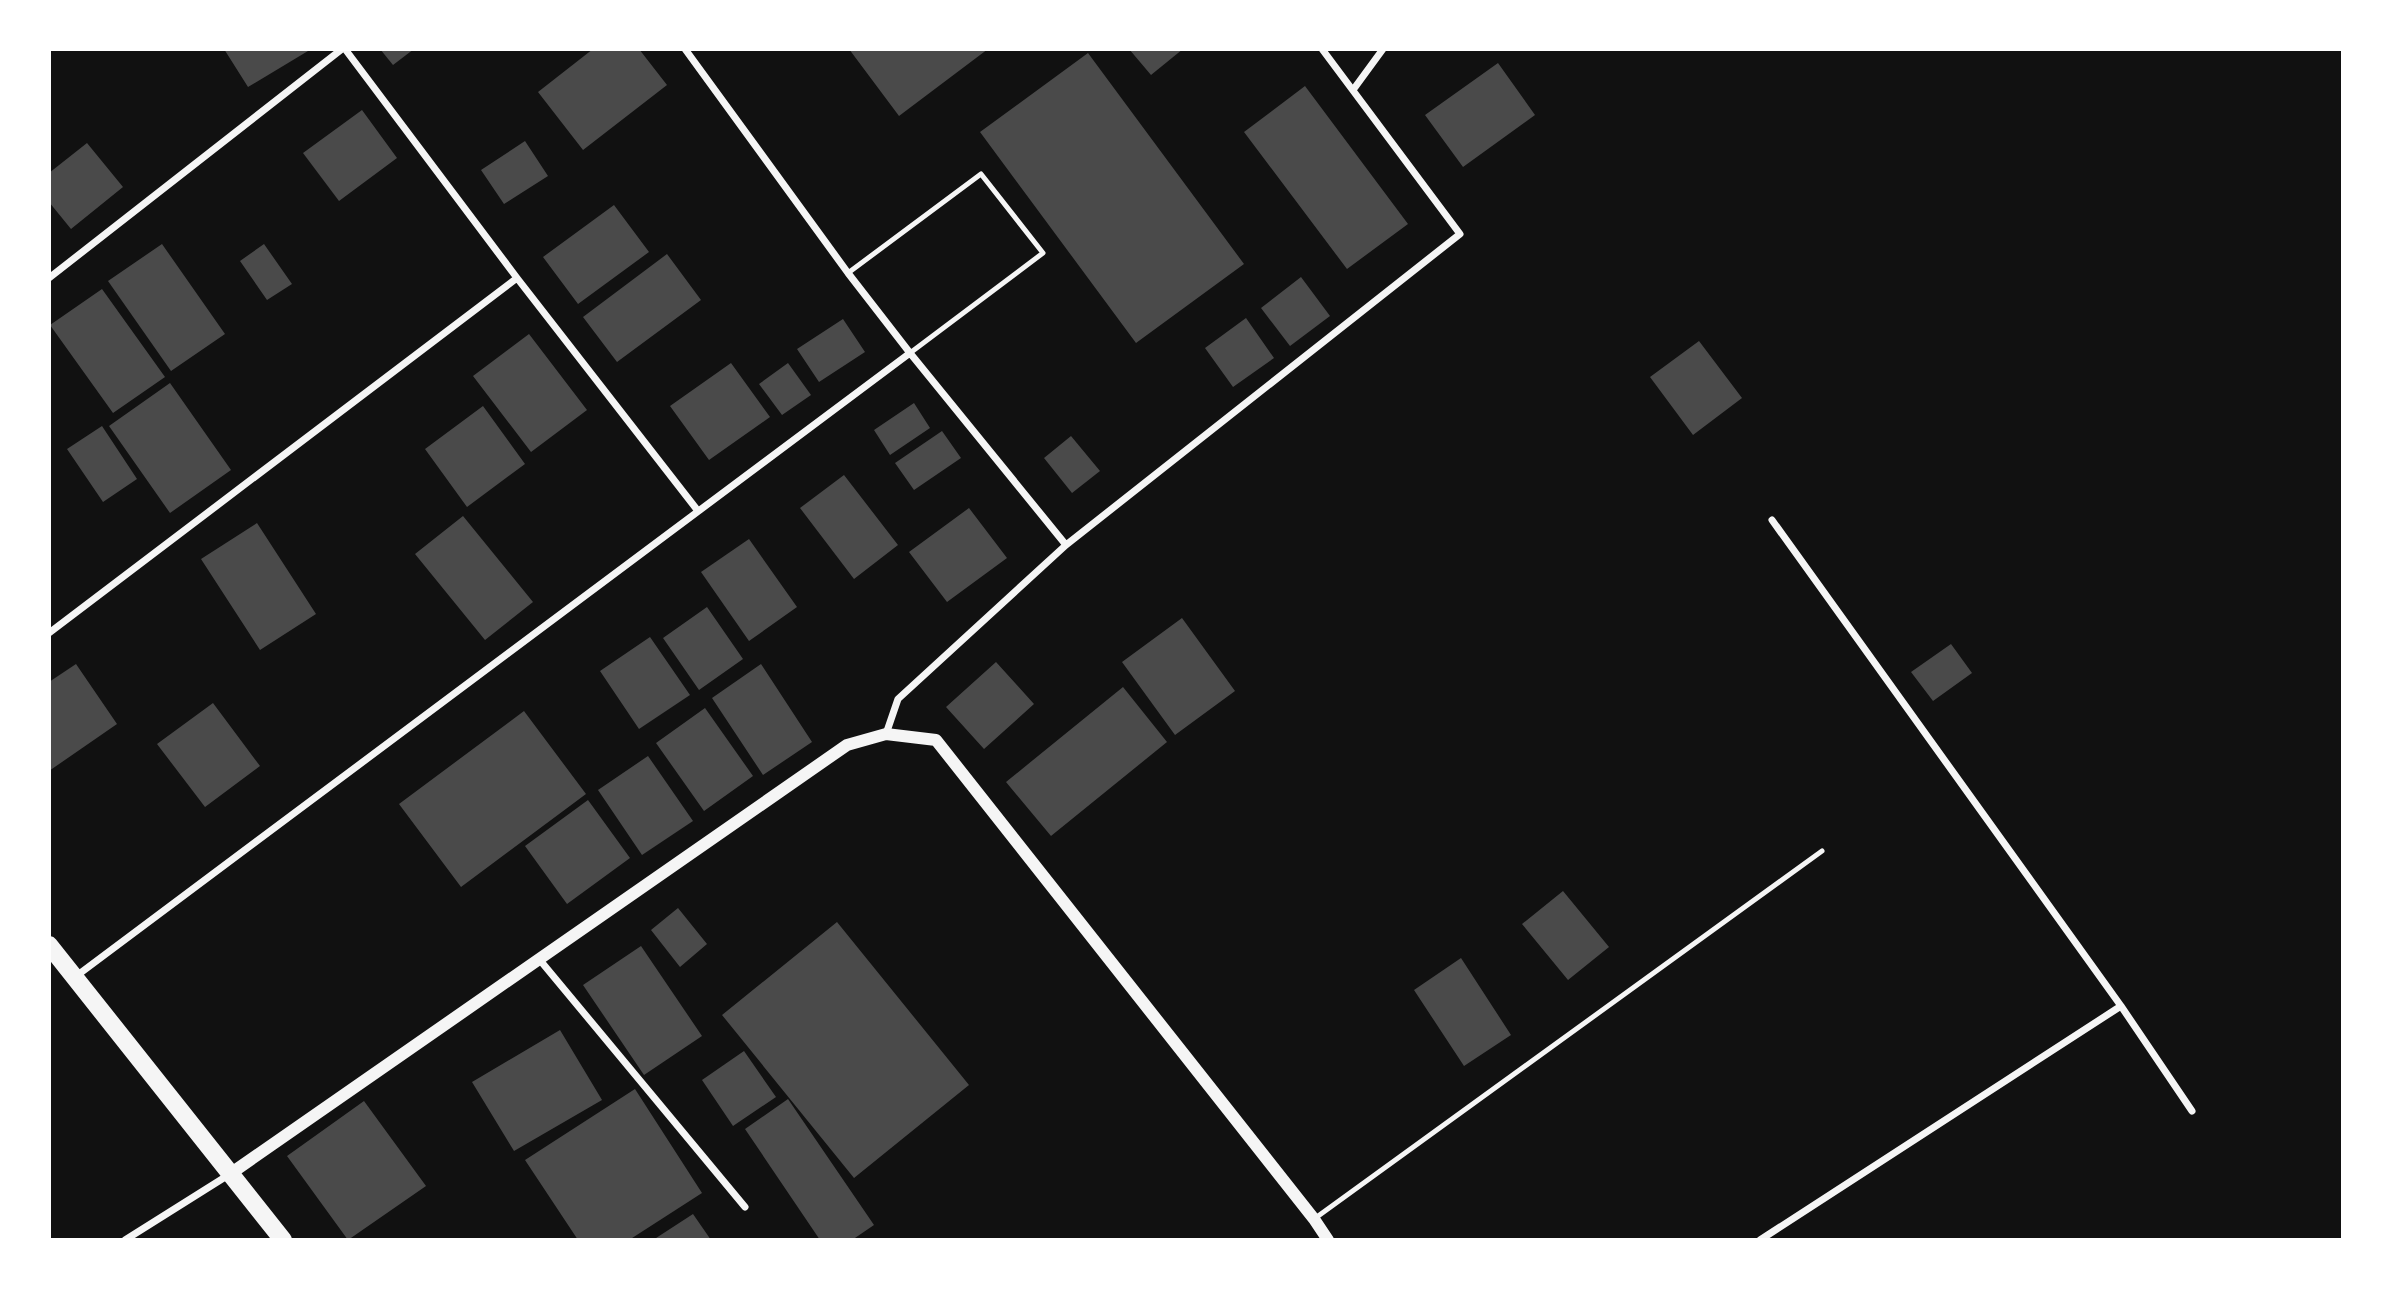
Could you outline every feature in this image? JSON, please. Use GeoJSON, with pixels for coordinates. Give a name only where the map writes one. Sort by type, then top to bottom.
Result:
{"type":"FeatureCollection","features":[{"type":"Feature","properties":{"kind":"main road"},"geometry":{"type":"LineString","coordinates":[[49,945],[283,1240]]}},
{"type":"Feature","properties":{"kind":"street"},"geometry":{"type":"LineString","coordinates":[[49,278],[344,49],[698,511]]}},
{"type":"Feature","properties":{"kind":"street"},"geometry":{"type":"LineString","coordinates":[[698,49],[688,52],[848,273],[1066,545]]}},
{"type":"Feature","properties":{"kind":"street"},"geometry":{"type":"LineString","coordinates":[[886,734],[898,699],[1066,545],[1460,234],[1322,49]]}},
{"type":"Feature","properties":{"kind":"street"},"geometry":{"type":"LineString","coordinates":[[1353,90],[1384,49]]}},
{"type":"Feature","properties":{"kind":"street"},"geometry":{"type":"LineString","coordinates":[[49,633],[517,278]]}},
{"type":"Feature","properties":{"kind":"street"},"geometry":{"type":"LineString","coordinates":[[74,977],[910,353]]}},
{"type":"Feature","properties":{"kind":"street"},"geometry":{"type":"LineString","coordinates":[[1772,520],[2121,1006],[2192,1111]]}},
{"type":"Feature","properties":{"kind":"street"},"geometry":{"type":"LineString","coordinates":[[124,1240],[230,1174],[847,745],[886,734],[936,740],[1328,1240]]}},
{"type":"Feature","properties":{"kind":"street"},"geometry":{"type":"LineString","coordinates":[[538,960],[745,1207]]}},
{"type":"Feature","properties":{"kind":"street"},"geometry":{"type":"LineString","coordinates":[[1760,1240],[2121,1006]]}},
{"type":"Feature","properties":{"kind":"lane"},"geometry":{"type":"LineString","coordinates":[[848,273],[981,174],[1043,253],[910,353]]}},
{"type":"Feature","properties":{"kind":"lane"},"geometry":{"type":"LineString","coordinates":[[1314,1219],[1822,851]]}},
{"type":"Feature","properties":{"kind":"building"},"geometry":{"type":"Polygon","coordinates":[[[224,49],[307,49],[308,51],[248,87],[224,49]]]}},
{"type":"Feature","properties":{"kind":"building"},"geometry":{"type":"Polygon","coordinates":[[[380,49],[414,49],[393,65],[380,49]]]}},
{"type":"Feature","properties":{"kind":"building"},"geometry":{"type":"Polygon","coordinates":[[[593,49],[639,49],[667,85],[583,150],[538,92],[593,49]]]}},
{"type":"Feature","properties":{"kind":"building"},"geometry":{"type":"Polygon","coordinates":[[[849,49],[988,49],[899,116],[849,49]]]}},
{"type":"Feature","properties":{"kind":"building"},"geometry":{"type":"Polygon","coordinates":[[[1129,49],[1183,49],[1151,75],[1129,49]]]}},
{"type":"Feature","properties":{"kind":"building"},"geometry":{"type":"Polygon","coordinates":[[[1088,53],[1244,264],[1136,343],[980,132],[1088,53]]]}},
{"type":"Feature","properties":{"kind":"building"},"geometry":{"type":"Polygon","coordinates":[[[1498,63],[1535,115],[1463,167],[1425,115],[1498,63]]]}},
{"type":"Feature","properties":{"kind":"building"},"geometry":{"type":"Polygon","coordinates":[[[1305,86],[1408,224],[1347,269],[1244,132],[1305,86]]]}},
{"type":"Feature","properties":{"kind":"building"},"geometry":{"type":"Polygon","coordinates":[[[362,110],[397,158],[339,201],[303,153],[362,110]]]}},
{"type":"Feature","properties":{"kind":"building"},"geometry":{"type":"Polygon","coordinates":[[[525,141],[548,176],[504,204],[481,170],[525,141]]]}},
{"type":"Feature","properties":{"kind":"building"},"geometry":{"type":"Polygon","coordinates":[[[87,143],[123,187],[71,229],[49,202],[49,173],[87,143]]]}},
{"type":"Feature","properties":{"kind":"building"},"geometry":{"type":"Polygon","coordinates":[[[614,205],[649,252],[578,304],[543,257],[614,205]]]}},
{"type":"Feature","properties":{"kind":"building"},"geometry":{"type":"Polygon","coordinates":[[[162,244],[225,334],[171,371],[108,281],[162,244]]]}},
{"type":"Feature","properties":{"kind":"building"},"geometry":{"type":"Polygon","coordinates":[[[264,244],[292,284],[267,300],[240,261],[264,244]]]}},
{"type":"Feature","properties":{"kind":"building"},"geometry":{"type":"Polygon","coordinates":[[[667,254],[701,300],[617,362],[583,317],[667,254]]]}},
{"type":"Feature","properties":{"kind":"building"},"geometry":{"type":"Polygon","coordinates":[[[1301,277],[1330,316],[1290,346],[1261,308],[1301,277]]]}},
{"type":"Feature","properties":{"kind":"building"},"geometry":{"type":"Polygon","coordinates":[[[102,289],[165,377],[113,413],[50,325],[102,289]]]}},
{"type":"Feature","properties":{"kind":"building"},"geometry":{"type":"Polygon","coordinates":[[[1246,318],[1274,358],[1233,387],[1205,348],[1246,318]]]}},
{"type":"Feature","properties":{"kind":"building"},"geometry":{"type":"Polygon","coordinates":[[[843,319],[865,352],[819,382],[797,349],[843,319]]]}},
{"type":"Feature","properties":{"kind":"building"},"geometry":{"type":"Polygon","coordinates":[[[529,334],[587,410],[531,452],[473,376],[529,334]]]}},
{"type":"Feature","properties":{"kind":"building"},"geometry":{"type":"Polygon","coordinates":[[[1699,341],[1742,398],[1693,435],[1650,377],[1699,341]]]}},
{"type":"Feature","properties":{"kind":"building"},"geometry":{"type":"Polygon","coordinates":[[[731,363],[770,417],[709,460],[670,406],[731,363]]]}},
{"type":"Feature","properties":{"kind":"building"},"geometry":{"type":"Polygon","coordinates":[[[788,363],[811,395],[782,415],[759,384],[788,363]]]}},
{"type":"Feature","properties":{"kind":"building"},"geometry":{"type":"Polygon","coordinates":[[[170,383],[231,470],[170,513],[109,426],[170,383]]]}},
{"type":"Feature","properties":{"kind":"building"},"geometry":{"type":"Polygon","coordinates":[[[914,403],[930,428],[890,455],[874,430],[914,403]]]}},
{"type":"Feature","properties":{"kind":"building"},"geometry":{"type":"Polygon","coordinates":[[[483,406],[525,464],[467,507],[425,449],[483,406]]]}},
{"type":"Feature","properties":{"kind":"building"},"geometry":{"type":"Polygon","coordinates":[[[102,426],[137,479],[103,502],[67,449],[102,426]]]}},
{"type":"Feature","properties":{"kind":"building"},"geometry":{"type":"Polygon","coordinates":[[[942,431],[961,458],[914,490],[895,463],[942,431]]]}},
{"type":"Feature","properties":{"kind":"building"},"geometry":{"type":"Polygon","coordinates":[[[1071,436],[1100,471],[1072,493],[1044,458],[1071,436]]]}},
{"type":"Feature","properties":{"kind":"building"},"geometry":{"type":"Polygon","coordinates":[[[844,475],[898,545],[854,579],[800,508],[844,475]]]}},
{"type":"Feature","properties":{"kind":"building"},"geometry":{"type":"Polygon","coordinates":[[[969,508],[1007,558],[947,602],[909,552],[969,508]]]}},
{"type":"Feature","properties":{"kind":"building"},"geometry":{"type":"Polygon","coordinates":[[[463,516],[533,602],[485,640],[415,554],[463,516]]]}},
{"type":"Feature","properties":{"kind":"building"},"geometry":{"type":"Polygon","coordinates":[[[257,523],[316,614],[260,650],[201,559],[257,523]]]}},
{"type":"Feature","properties":{"kind":"building"},"geometry":{"type":"Polygon","coordinates":[[[749,539],[797,607],[749,641],[701,572],[749,539]]]}},
{"type":"Feature","properties":{"kind":"building"},"geometry":{"type":"Polygon","coordinates":[[[707,607],[743,659],[699,690],[663,638],[707,607]]]}},
{"type":"Feature","properties":{"kind":"building"},"geometry":{"type":"Polygon","coordinates":[[[1182,618],[1235,691],[1175,735],[1122,662],[1182,618]]]}},
{"type":"Feature","properties":{"kind":"building"},"geometry":{"type":"Polygon","coordinates":[[[650,637],[690,695],[639,729],[600,671],[650,637]]]}},
{"type":"Feature","properties":{"kind":"building"},"geometry":{"type":"Polygon","coordinates":[[[1951,644],[1972,673],[1933,701],[1911,672],[1951,644]]]}},
{"type":"Feature","properties":{"kind":"building"},"geometry":{"type":"Polygon","coordinates":[[[996,662],[1034,704],[984,749],[946,707],[996,662]]]}},
{"type":"Feature","properties":{"kind":"building"},"geometry":{"type":"Polygon","coordinates":[[[76,664],[117,724],[49,771],[49,682],[76,664]]]}},
{"type":"Feature","properties":{"kind":"building"},"geometry":{"type":"Polygon","coordinates":[[[761,664],[812,742],[763,775],[712,698],[761,664]]]}},
{"type":"Feature","properties":{"kind":"building"},"geometry":{"type":"Polygon","coordinates":[[[1123,687],[1167,742],[1051,836],[1006,782],[1123,687]]]}},
{"type":"Feature","properties":{"kind":"building"},"geometry":{"type":"Polygon","coordinates":[[[213,703],[260,766],[205,807],[157,744],[213,703]]]}},
{"type":"Feature","properties":{"kind":"building"},"geometry":{"type":"Polygon","coordinates":[[[705,708],[753,776],[704,811],[656,743],[705,708]]]}},
{"type":"Feature","properties":{"kind":"building"},"geometry":{"type":"Polygon","coordinates":[[[524,711],[586,794],[461,887],[399,804],[524,711]]]}},
{"type":"Feature","properties":{"kind":"building"},"geometry":{"type":"Polygon","coordinates":[[[648,756],[693,821],[642,855],[598,790],[648,756]]]}},
{"type":"Feature","properties":{"kind":"building"},"geometry":{"type":"Polygon","coordinates":[[[588,800],[630,858],[567,904],[525,846],[588,800]]]}},
{"type":"Feature","properties":{"kind":"building"},"geometry":{"type":"Polygon","coordinates":[[[1563,891],[1609,947],[1568,980],[1522,924],[1563,891]]]}},
{"type":"Feature","properties":{"kind":"building"},"geometry":{"type":"Polygon","coordinates":[[[678,908],[707,944],[680,967],[651,930],[678,908]]]}},
{"type":"Feature","properties":{"kind":"building"},"geometry":{"type":"Polygon","coordinates":[[[837,922],[969,1085],[854,1178],[722,1015],[837,922]]]}},
{"type":"Feature","properties":{"kind":"building"},"geometry":{"type":"Polygon","coordinates":[[[641,946],[702,1036],[644,1075],[583,985],[641,946]]]}},
{"type":"Feature","properties":{"kind":"building"},"geometry":{"type":"Polygon","coordinates":[[[1461,958],[1511,1035],[1464,1066],[1414,990],[1461,958]]]}},
{"type":"Feature","properties":{"kind":"building"},"geometry":{"type":"Polygon","coordinates":[[[560,1030],[602,1100],[514,1151],[472,1082],[560,1030]]]}},
{"type":"Feature","properties":{"kind":"building"},"geometry":{"type":"Polygon","coordinates":[[[744,1051],[776,1097],[733,1126],[702,1080],[744,1051]]]}},
{"type":"Feature","properties":{"kind":"building"},"geometry":{"type":"Polygon","coordinates":[[[635,1089],[702,1193],[629,1240],[578,1240],[525,1160],[635,1089]]]}},
{"type":"Feature","properties":{"kind":"building"},"geometry":{"type":"Polygon","coordinates":[[[788,1099],[874,1225],[852,1240],[820,1240],[745,1129],[788,1099]]]}},
{"type":"Feature","properties":{"kind":"building"},"geometry":{"type":"Polygon","coordinates":[[[364,1101],[426,1186],[348,1240],[287,1156],[364,1101]]]}},
{"type":"Feature","properties":{"kind":"building"},"geometry":{"type":"Polygon","coordinates":[[[693,1214],[711,1240],[653,1240],[693,1214]]]}}]}
